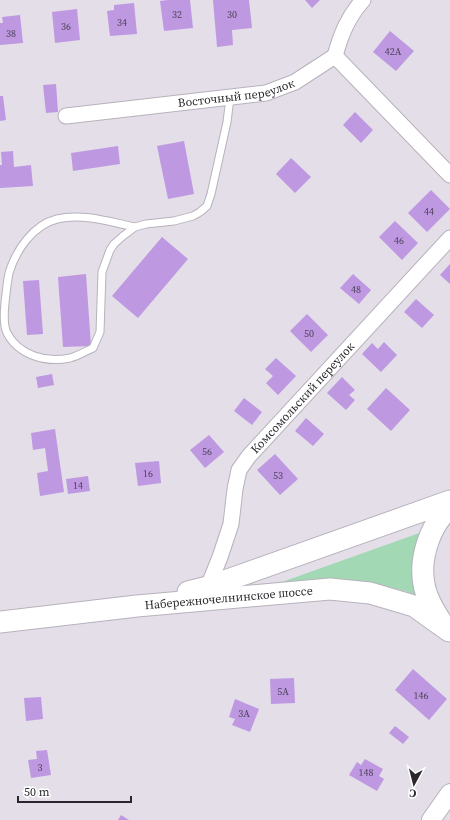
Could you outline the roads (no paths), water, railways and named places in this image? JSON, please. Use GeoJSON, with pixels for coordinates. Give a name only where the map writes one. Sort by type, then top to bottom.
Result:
{"type":"FeatureCollection","features":[{"type":"Feature","properties":{"kind":"main road"},"geometry":{"type":"LineString","coordinates":[[137,606],[208,587],[450,501]]}},
{"type":"Feature","properties":{"kind":"main road"},"geometry":{"type":"LineString","coordinates":[[449,632],[432,609],[424,584],[423,557],[432,531],[450,508]]}},
{"type":"Feature","properties":{"kind":"main road","name":"Набережночелнинское шоссе"},"geometry":{"type":"LineString","coordinates":[[0,622],[137,606],[330,590],[370,593],[414,606],[449,632]]}},
{"type":"Feature","properties":{"kind":"street"},"geometry":{"type":"LineString","coordinates":[[363,0],[354,10],[340,36],[335,56],[450,175]]}},
{"type":"Feature","properties":{"kind":"street","name":"Восточный переулок"},"geometry":{"type":"LineString","coordinates":[[66,116],[266,93],[295,82],[335,56]]}},
{"type":"Feature","properties":{"kind":"street","name":"Комсомольский переулок"},"geometry":{"type":"LineString","coordinates":[[208,587],[231,524],[239,470],[249,456],[450,238]]}},
{"type":"Feature","properties":{"kind":"street"},"geometry":{"type":"LineString","coordinates":[[431,820],[450,793]]}},
{"type":"Feature","properties":{"kind":"lane"},"geometry":{"type":"LineString","coordinates":[[135,227],[92,218],[71,217],[56,219],[39,227],[21,247],[9,273],[4,317],[7,333],[15,344],[25,353],[39,358],[56,360],[72,358],[93,348],[100,332],[102,272],[110,250],[114,244],[135,227],[146,224],[174,221],[193,216],[207,206],[227,122],[230,98]]}}]}
